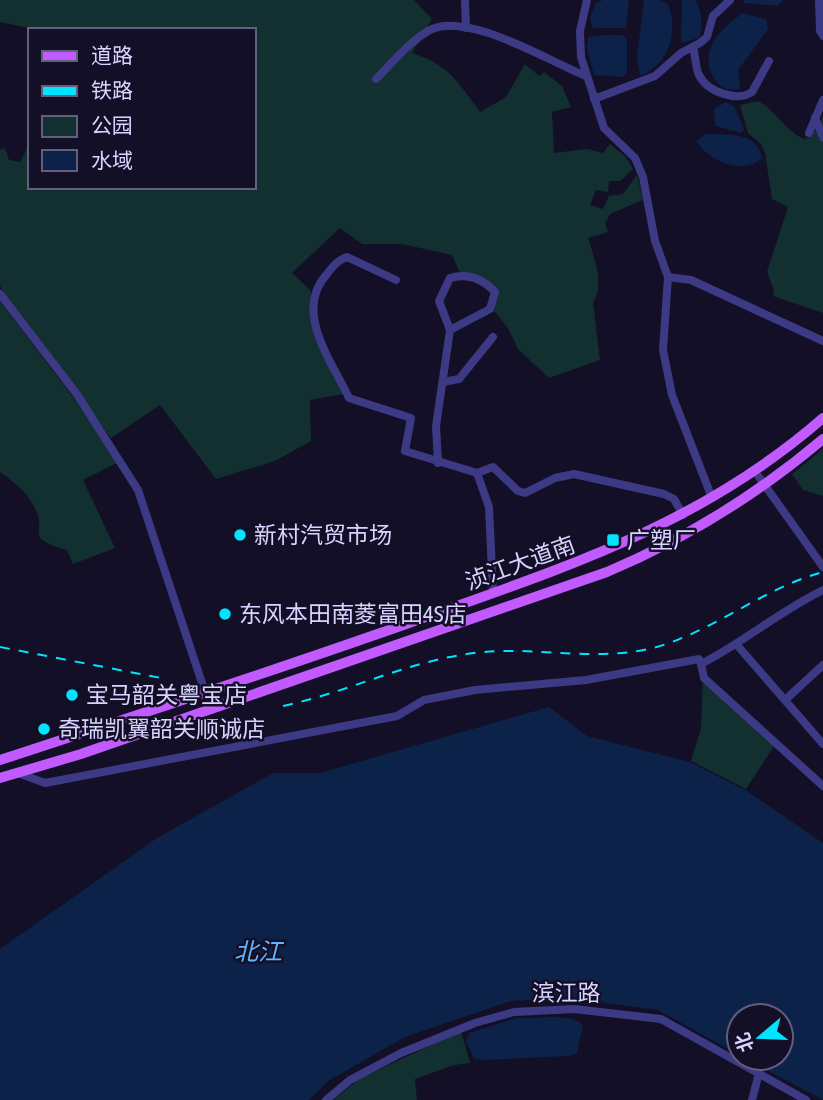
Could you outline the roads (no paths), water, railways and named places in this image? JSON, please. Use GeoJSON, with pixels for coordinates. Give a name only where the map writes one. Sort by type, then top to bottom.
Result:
{"type":"FeatureCollection","features":[{"type":"Feature","properties":{"kind":"main road","name":"浈江大道南"},"geometry":{"type":"LineString","coordinates":[[0,761],[494,593],[623,545],[712,498],[823,418]]}},
{"type":"Feature","properties":{"kind":"main road","name":"浈江大道南"},"geometry":{"type":"LineString","coordinates":[[0,778],[211,709],[607,572],[688,533],[764,484],[823,439]]}},
{"type":"Feature","properties":{"kind":"main road"},"geometry":{"type":"LineString","coordinates":[[205,692],[211,709]]}},
{"type":"Feature","properties":{"kind":"main road"},"geometry":{"type":"LineString","coordinates":[[12,757],[18,773]]}},
{"type":"Feature","properties":{"kind":"street"},"geometry":{"type":"LineString","coordinates":[[465,0],[466,28]]}},
{"type":"Feature","properties":{"kind":"street"},"geometry":{"type":"LineString","coordinates":[[587,0],[580,44],[586,76],[604,128],[630,151],[639,165],[655,241],[668,278],[663,349],[675,402],[712,498]]}},
{"type":"Feature","properties":{"kind":"street"},"geometry":{"type":"LineString","coordinates":[[594,99],[655,76],[681,53],[707,37],[713,16],[730,0]]}},
{"type":"Feature","properties":{"kind":"street"},"geometry":{"type":"LineString","coordinates":[[819,0],[820,31],[823,36]]}},
{"type":"Feature","properties":{"kind":"street"},"geometry":{"type":"LineString","coordinates":[[376,79],[430,29],[466,28],[516,42],[586,76]]}},
{"type":"Feature","properties":{"kind":"street"},"geometry":{"type":"LineString","coordinates":[[693,48],[700,78],[711,87],[736,97],[744,97],[755,90],[769,61]]}},
{"type":"Feature","properties":{"kind":"street"},"geometry":{"type":"LineString","coordinates":[[808,133],[823,100]]}},
{"type":"Feature","properties":{"kind":"street"},"geometry":{"type":"LineString","coordinates":[[815,118],[823,137]]}},
{"type":"Feature","properties":{"kind":"street"},"geometry":{"type":"LineString","coordinates":[[396,280],[347,257],[343,258],[316,286],[312,303],[321,341],[349,398],[411,418],[405,451],[477,473],[493,467],[518,491],[525,493],[555,478],[581,474],[664,494],[674,499],[683,515]]}},
{"type":"Feature","properties":{"kind":"street"},"geometry":{"type":"LineString","coordinates":[[438,463],[436,426],[450,330],[439,300],[450,278],[464,274],[489,285],[495,292],[490,309],[450,330]]}},
{"type":"Feature","properties":{"kind":"street"},"geometry":{"type":"LineString","coordinates":[[668,278],[691,280],[823,341]]}},
{"type":"Feature","properties":{"kind":"street"},"geometry":{"type":"LineString","coordinates":[[0,294],[76,393],[138,491],[205,692]]}},
{"type":"Feature","properties":{"kind":"street"},"geometry":{"type":"LineString","coordinates":[[443,382],[459,379],[493,337]]}},
{"type":"Feature","properties":{"kind":"street"},"geometry":{"type":"LineString","coordinates":[[754,470],[823,567]]}},
{"type":"Feature","properties":{"kind":"street"},"geometry":{"type":"LineString","coordinates":[[477,473],[489,507],[494,593]]}},
{"type":"Feature","properties":{"kind":"street"},"geometry":{"type":"LineString","coordinates":[[701,664],[737,645],[779,615],[823,590]]}},
{"type":"Feature","properties":{"kind":"street"},"geometry":{"type":"LineString","coordinates":[[737,645],[823,744]]}},
{"type":"Feature","properties":{"kind":"street"},"geometry":{"type":"LineString","coordinates":[[18,773],[44,783],[397,716],[424,700],[475,690],[586,680],[699,659],[704,678],[823,786]]}},
{"type":"Feature","properties":{"kind":"street"},"geometry":{"type":"LineString","coordinates":[[785,700],[823,665]]}},
{"type":"Feature","properties":{"kind":"street","name":"滨江路"},"geometry":{"type":"LineString","coordinates":[[326,1100],[350,1080],[401,1053],[475,1023],[514,1012],[574,1009],[661,1020],[806,1100]]}},
{"type":"Feature","properties":{"kind":"street"},"geometry":{"type":"LineString","coordinates":[[752,1100],[759,1073]]}},
{"type":"Feature","properties":{"kind":"water"},"geometry":{"type":"Polygon","coordinates":[[[603,0],[629,0],[626,28],[593,28],[590,18],[596,3],[603,0]]]}},
{"type":"Feature","properties":{"kind":"water"},"geometry":{"type":"Polygon","coordinates":[[[644,0],[660,0],[668,4],[672,36],[665,56],[650,71],[640,76],[637,57],[644,0]]]}},
{"type":"Feature","properties":{"kind":"water"},"geometry":{"type":"Polygon","coordinates":[[[682,0],[695,0],[701,24],[699,38],[681,43],[682,0]]]}},
{"type":"Feature","properties":{"kind":"water"},"geometry":{"type":"Polygon","coordinates":[[[743,0],[783,0],[778,6],[744,3],[743,0]]]}},
{"type":"Feature","properties":{"kind":"water"},"geometry":{"type":"Polygon","coordinates":[[[742,13],[766,19],[768,29],[738,70],[740,89],[732,90],[718,84],[714,78],[710,71],[709,55],[711,47],[724,28],[742,13]]]}},
{"type":"Feature","properties":{"kind":"water"},"geometry":{"type":"Polygon","coordinates":[[[623,35],[627,39],[627,73],[623,77],[594,75],[587,48],[588,37],[623,35]]]}},
{"type":"Feature","properties":{"kind":"water"},"geometry":{"type":"Polygon","coordinates":[[[726,102],[734,107],[744,128],[742,133],[715,126],[714,109],[726,102]]]}},
{"type":"Feature","properties":{"kind":"water"},"geometry":{"type":"Polygon","coordinates":[[[706,134],[748,139],[759,149],[762,158],[745,166],[726,164],[709,155],[696,141],[706,134]]]}},
{"type":"Feature","properties":{"kind":"water","name":"北江"},"geometry":{"type":"Polygon","coordinates":[[[549,707],[587,736],[690,762],[747,791],[823,843],[823,1100],[771,1072],[795,1072],[795,1002],[725,1002],[725,1047],[658,1010],[569,998],[511,1001],[405,1037],[328,1081],[309,1100],[0,1100],[0,949],[157,838],[273,773],[320,773],[549,707]]]}},
{"type":"Feature","properties":{"kind":"water"},"geometry":{"type":"Polygon","coordinates":[[[516,1018],[574,1019],[583,1025],[577,1053],[569,1056],[484,1060],[474,1058],[466,1041],[469,1033],[516,1018]]]}},
{"type":"Feature","properties":{"kind":"railway"},"geometry":{"type":"LineString","coordinates":[[283,706],[420,664],[467,654],[490,651],[606,654],[653,648],[696,632],[780,588],[823,572]]}},
{"type":"Feature","properties":{"kind":"railway"},"geometry":{"type":"LineString","coordinates":[[0,647],[161,678]]}},
{"type":"Feature","properties":{"kind":"place","name":"新村汽贸市场"},"geometry":{"type":"Point","coordinates":[240,535]}},
{"type":"Feature","properties":{"kind":"place","name":"广塑厂"},"geometry":{"type":"Point","coordinates":[613,540]}},
{"type":"Feature","properties":{"kind":"place","name":"东风本田南菱富田4S店"},"geometry":{"type":"Point","coordinates":[225,614]}},
{"type":"Feature","properties":{"kind":"place","name":"宝马韶关粤宝店"},"geometry":{"type":"Point","coordinates":[72,695]}},
{"type":"Feature","properties":{"kind":"place","name":"奇瑞凯翼韶关顺诚店"},"geometry":{"type":"Point","coordinates":[44,729]}}]}
